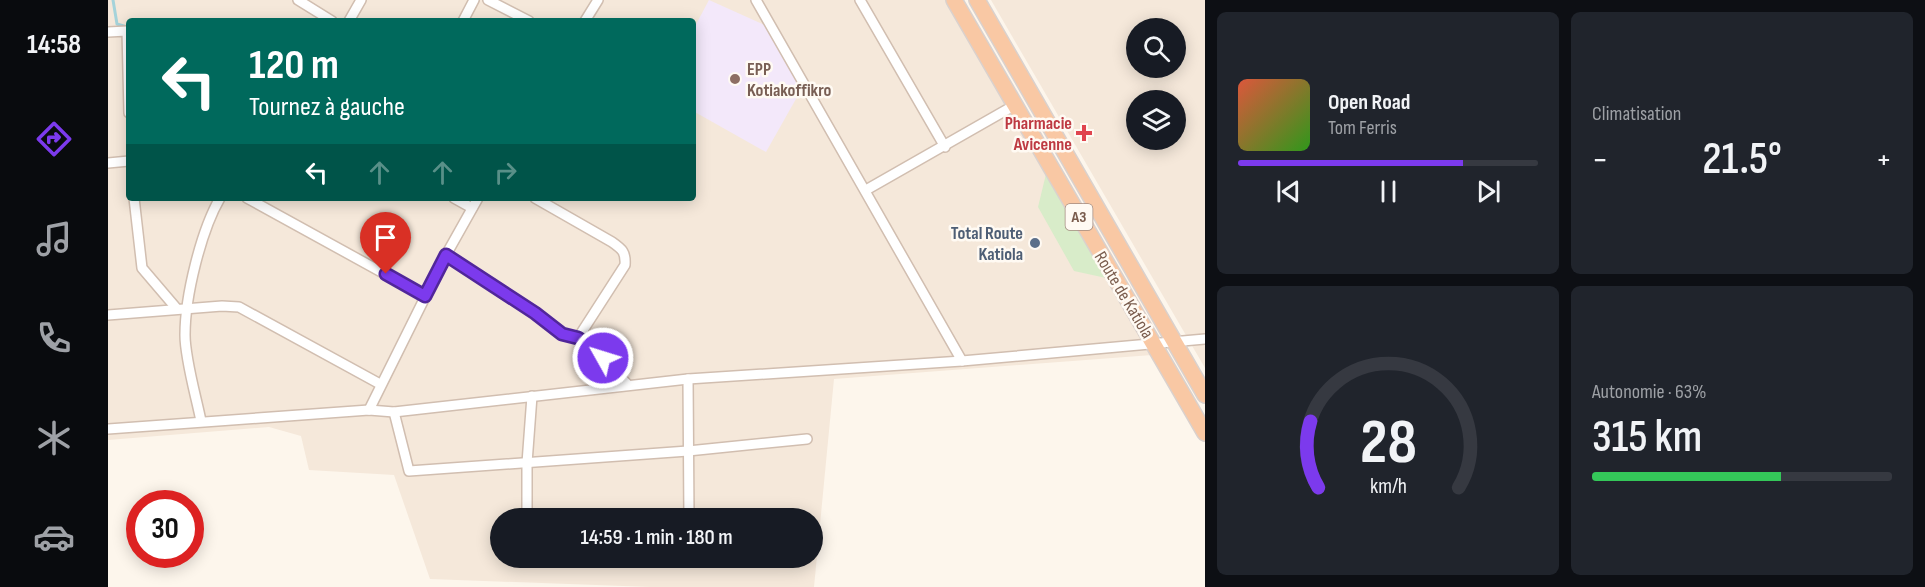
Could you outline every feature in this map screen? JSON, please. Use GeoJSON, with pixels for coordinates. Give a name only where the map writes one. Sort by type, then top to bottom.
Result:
{"type":"FeatureCollection","features":[{"type":"Feature","properties":{"kind":"highway","name":"Route de Katiola"},"geometry":{"type":"LineString","coordinates":[[954,0],[1205,433]]}},
{"type":"Feature","properties":{"kind":"highway","name":"Route de Katiola"},"geometry":{"type":"LineString","coordinates":[[978,0],[1205,395]]}},
{"type":"Feature","properties":{"kind":"street"},"geometry":{"type":"LineString","coordinates":[[298,0],[327,18]]}},
{"type":"Feature","properties":{"kind":"street"},"geometry":{"type":"LineString","coordinates":[[351,18],[361,0]]}},
{"type":"Feature","properties":{"kind":"street"},"geometry":{"type":"LineString","coordinates":[[465,18],[474,0]]}},
{"type":"Feature","properties":{"kind":"street"},"geometry":{"type":"LineString","coordinates":[[489,0],[523,18]]}},
{"type":"Feature","properties":{"kind":"street"},"geometry":{"type":"LineString","coordinates":[[587,18],[598,0]]}},
{"type":"Feature","properties":{"kind":"street"},"geometry":{"type":"LineString","coordinates":[[756,0],[962,361]]}},
{"type":"Feature","properties":{"kind":"street"},"geometry":{"type":"LineString","coordinates":[[860,0],[945,147]]}},
{"type":"Feature","properties":{"kind":"street"},"geometry":{"type":"LineString","coordinates":[[108,33],[126,31]]}},
{"type":"Feature","properties":{"kind":"street"},"geometry":{"type":"LineString","coordinates":[[866,190],[1015,105]]}},
{"type":"Feature","properties":{"kind":"street"},"geometry":{"type":"LineString","coordinates":[[108,163],[126,161]]}},
{"type":"Feature","properties":{"kind":"street"},"geometry":{"type":"LineString","coordinates":[[134,201],[142,268],[177,309]]}},
{"type":"Feature","properties":{"kind":"street"},"geometry":{"type":"LineString","coordinates":[[201,421],[185,337],[187,308],[190,283],[212,213],[218,201]]}},
{"type":"Feature","properties":{"kind":"street"},"geometry":{"type":"LineString","coordinates":[[252,201],[425,296]]}},
{"type":"Feature","properties":{"kind":"street"},"geometry":{"type":"LineString","coordinates":[[459,201],[472,208]]}},
{"type":"Feature","properties":{"kind":"street"},"geometry":{"type":"LineString","coordinates":[[369,410],[446,255],[476,201]]}},
{"type":"Feature","properties":{"kind":"street"},"geometry":{"type":"LineString","coordinates":[[540,201],[612,242],[622,249],[626,256],[624,265],[578,338]]}},
{"type":"Feature","properties":{"kind":"street"},"geometry":{"type":"LineString","coordinates":[[446,255],[535,313],[562,334],[578,338],[596,352],[628,385]]}},
{"type":"Feature","properties":{"kind":"street"},"geometry":{"type":"LineString","coordinates":[[108,315],[187,308],[239,307],[380,384]]}},
{"type":"Feature","properties":{"kind":"street"},"geometry":{"type":"LineString","coordinates":[[108,429],[369,410],[394,411],[688,379],[962,361],[1205,339]]}},
{"type":"Feature","properties":{"kind":"street"},"geometry":{"type":"LineString","coordinates":[[688,379],[689,508]]}},
{"type":"Feature","properties":{"kind":"street"},"geometry":{"type":"LineString","coordinates":[[527,508],[527,463],[532,396]]}},
{"type":"Feature","properties":{"kind":"street"},"geometry":{"type":"LineString","coordinates":[[394,411],[409,471],[688,451],[807,439]]}},
{"type":"Feature","properties":{"kind":"shaded area"},"geometry":{"type":"Polygon","coordinates":[[[108,0],[945,0],[1152,355],[834,379],[822,508],[490,508],[490,568],[816,568],[814,587],[650,587],[430,579],[394,475],[309,470],[301,436],[269,427],[108,440],[108,0]]]}},
{"type":"Feature","properties":{"kind":"shaded area"},"geometry":{"type":"Polygon","coordinates":[[[709,0],[769,27],[801,90],[766,152],[696,113],[696,24],[709,0]]]}},
{"type":"Feature","properties":{"kind":"shaded area"},"geometry":{"type":"Polygon","coordinates":[[[991,0],[1205,0],[1205,368],[991,0]]]}},
{"type":"Feature","properties":{"kind":"green space"},"geometry":{"type":"Polygon","coordinates":[[[1046,174],[1106,278],[1074,271],[1038,207],[1046,174]]]}},
{"type":"Feature","properties":{"kind":"waterway"},"geometry":{"type":"LineString","coordinates":[[113,0],[117,24],[126,27]]}},
{"type":"Feature","properties":{"kind":"place","name":"EPP Kotiakoffikro"},"geometry":{"type":"Point","coordinates":[735,79]}},
{"type":"Feature","properties":{"kind":"place","name":"Pharmacie Avicenne"},"geometry":{"type":"Point","coordinates":[1084,133]}},
{"type":"Feature","properties":{"kind":"place","name":"Total Route Katiola"},"geometry":{"type":"Point","coordinates":[1035,243]}},
{"type":"Feature","properties":{"kind":"route"},"geometry":{"type":"LineString","coordinates":[[386,274],[425,296],[446,255],[535,313],[562,334],[578,338],[589,345],[603,358]]}}]}
